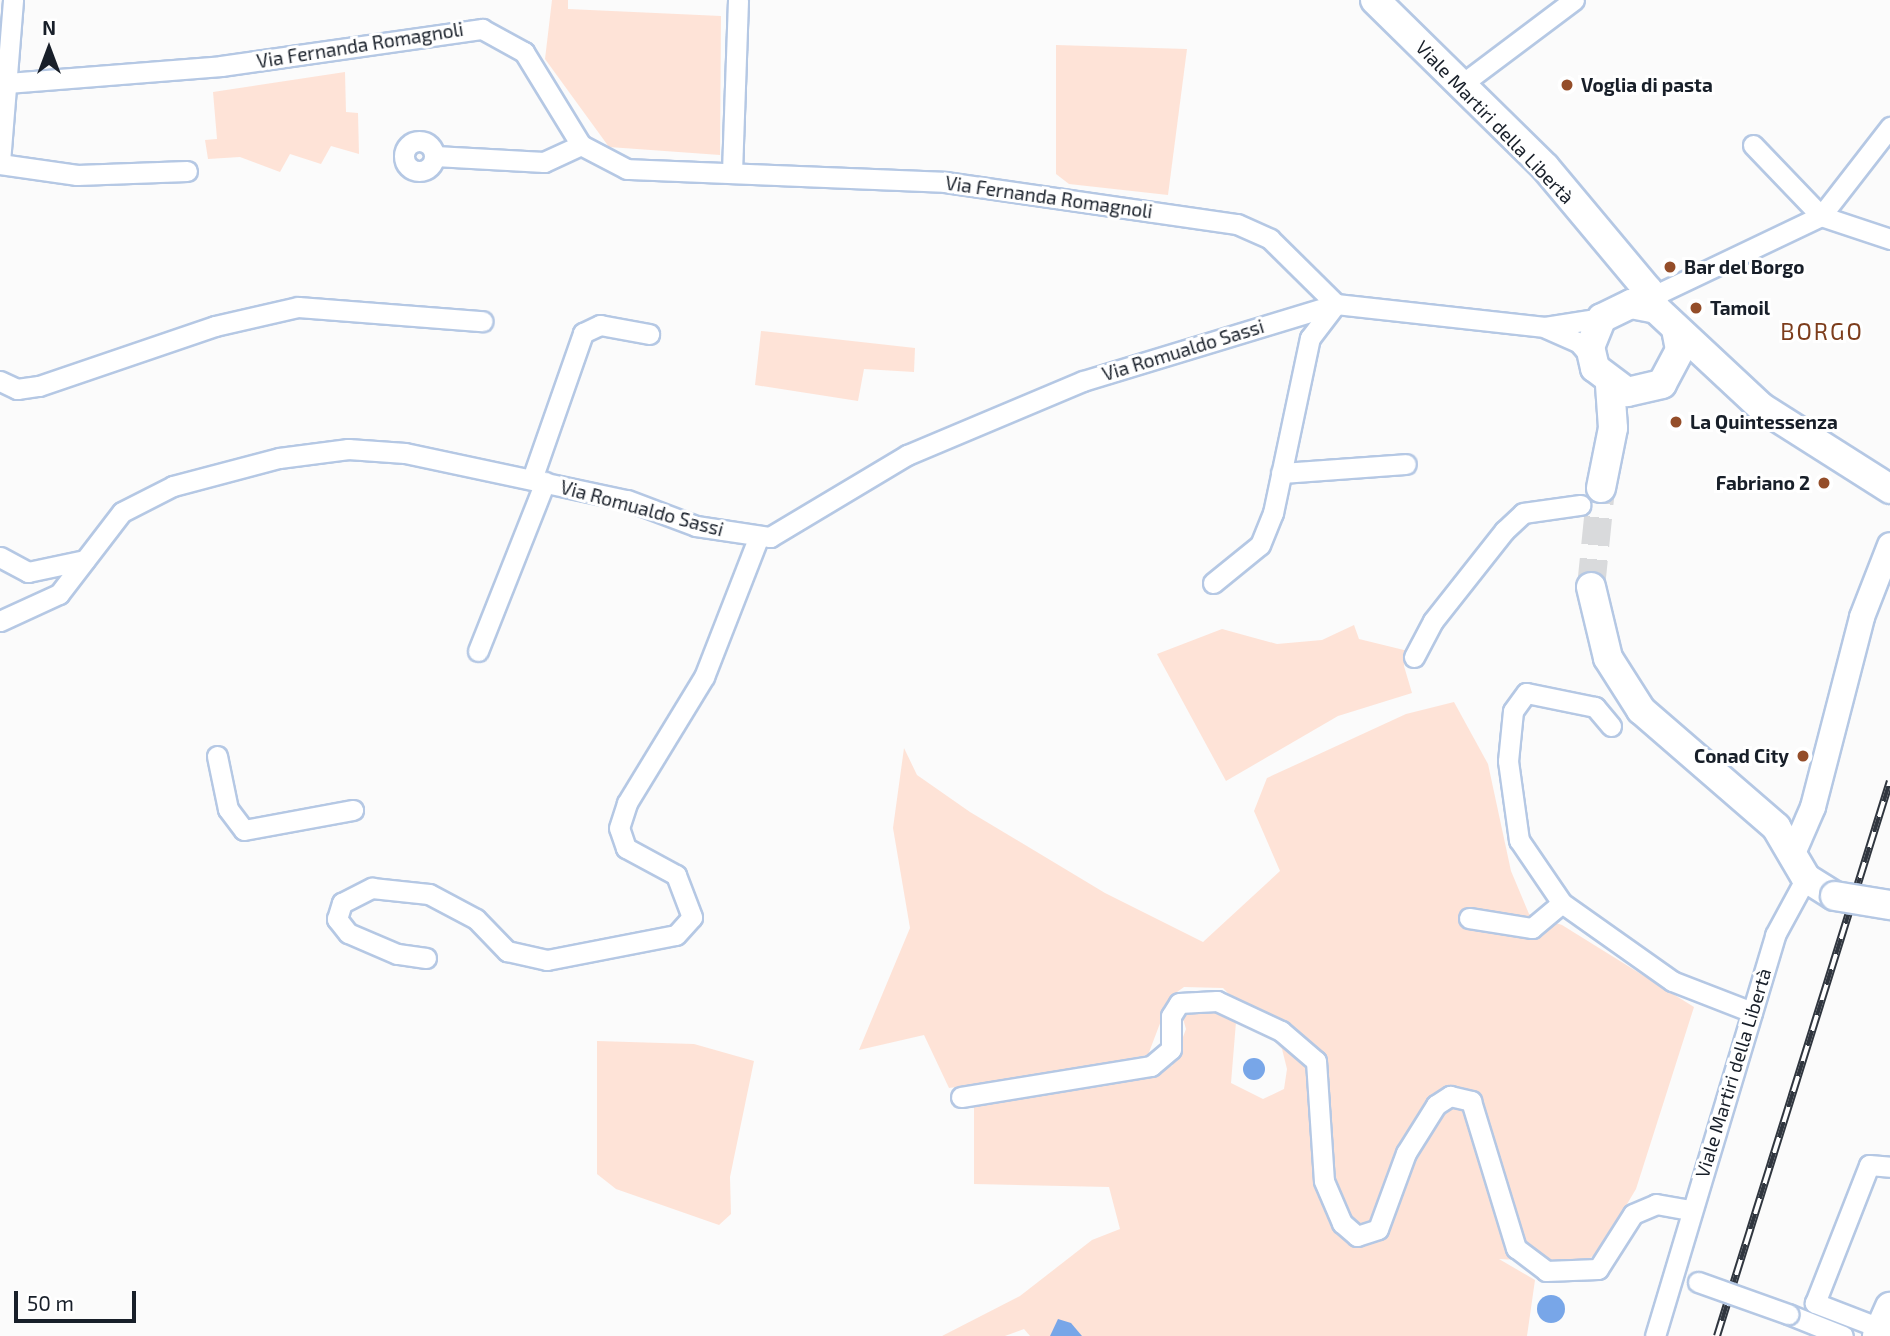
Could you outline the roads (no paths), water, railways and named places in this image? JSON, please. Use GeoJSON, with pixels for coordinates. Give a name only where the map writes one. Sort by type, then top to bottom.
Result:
{"type":"FeatureCollection","features":[{"type":"Feature","properties":{"kind":"main road","name":"Viale Martiri della Libertà"},"geometry":{"type":"LineString","coordinates":[[1375,0],[1462,83],[1612,247],[1653,303],[1676,329],[1761,407],[1890,489]]}},
{"type":"Feature","properties":{"kind":"main road"},"geometry":{"type":"LineString","coordinates":[[1590,496],[1613,428],[1610,385],[1592,358],[1593,333],[1606,315],[1617,269],[1612,247]]}},
{"type":"Feature","properties":{"kind":"main road"},"geometry":{"type":"LineString","coordinates":[[1606,315],[1631,304],[1653,303]]}},
{"type":"Feature","properties":{"kind":"main road"},"geometry":{"type":"LineString","coordinates":[[1673,372],[1680,350],[1676,329]]}},
{"type":"Feature","properties":{"kind":"main road"},"geometry":{"type":"LineString","coordinates":[[1610,385],[1646,391],[1673,372],[1721,368]]}},
{"type":"Feature","properties":{"kind":"main road"},"geometry":{"type":"LineString","coordinates":[[1591,587],[1608,658],[1641,710],[1755,807],[1794,851],[1806,878],[1835,897],[1890,905]]}},
{"type":"Feature","properties":{"kind":"street"},"geometry":{"type":"LineString","coordinates":[[13,0],[0,163],[77,175],[187,171]]}},
{"type":"Feature","properties":{"kind":"street"},"geometry":{"type":"LineString","coordinates":[[732,172],[738,0]]}},
{"type":"Feature","properties":{"kind":"street"},"geometry":{"type":"LineString","coordinates":[[1462,83],[1574,0]]}},
{"type":"Feature","properties":{"kind":"street","name":"Via Fernanda Romagnoli"},"geometry":{"type":"LineString","coordinates":[[6,83],[221,66],[482,29],[524,52],[581,145],[627,169],[945,182],[1237,224],[1270,239],[1336,304]]}},
{"type":"Feature","properties":{"kind":"street"},"geometry":{"type":"LineString","coordinates":[[1653,303],[1821,216],[1890,127]]}},
{"type":"Feature","properties":{"kind":"street"},"geometry":{"type":"LineString","coordinates":[[435,156],[544,162],[581,145]]}},
{"type":"Feature","properties":{"kind":"street"},"geometry":{"type":"LineString","coordinates":[[1752,145],[1821,216],[1890,239]]}},
{"type":"Feature","properties":{"kind":"street"},"geometry":{"type":"LineString","coordinates":[[1213,583],[1260,545],[1281,473],[1310,338],[1336,304]]}},
{"type":"Feature","properties":{"kind":"street","name":"Via Romualdo Sassi"},"geometry":{"type":"LineString","coordinates":[[0,621],[59,594],[122,512],[173,486],[279,458],[348,449],[405,453],[627,500],[696,526],[759,536],[799,524],[907,455],[1083,381],[1336,304],[1545,327],[1606,315]]}},
{"type":"Feature","properties":{"kind":"street"},"geometry":{"type":"LineString","coordinates":[[0,381],[17,389],[39,386],[215,326],[298,307],[482,321]]}},
{"type":"Feature","properties":{"kind":"street"},"geometry":{"type":"LineString","coordinates":[[478,651],[538,481],[583,333],[600,325],[649,334]]}},
{"type":"Feature","properties":{"kind":"street","name":"Via Romualdo Sassi"},"geometry":{"type":"LineString","coordinates":[[1545,327],[1579,343],[1592,358]]}},
{"type":"Feature","properties":{"kind":"street"},"geometry":{"type":"LineString","coordinates":[[1281,473],[1406,464]]}},
{"type":"Feature","properties":{"kind":"street"},"geometry":{"type":"LineString","coordinates":[[1414,657],[1433,621],[1504,531],[1523,513],[1590,496]]}},
{"type":"Feature","properties":{"kind":"street"},"geometry":{"type":"LineString","coordinates":[[426,958],[397,954],[348,933],[337,919],[342,903],[372,888],[429,894],[476,919],[507,951],[547,960],[676,935],[692,917],[676,875],[626,848],[619,828],[626,803],[704,677],[759,536]]}},
{"type":"Feature","properties":{"kind":"street"},"geometry":{"type":"LineString","coordinates":[[1794,851],[1813,807],[1862,617],[1890,545]]}},
{"type":"Feature","properties":{"kind":"street"},"geometry":{"type":"LineString","coordinates":[[0,557],[28,572],[85,559]]}},
{"type":"Feature","properties":{"kind":"street"},"geometry":{"type":"LineString","coordinates":[[1611,726],[1595,707],[1526,693],[1513,711],[1508,761],[1520,840],[1562,903],[1672,981],[1752,1012]]}},
{"type":"Feature","properties":{"kind":"street"},"geometry":{"type":"LineString","coordinates":[[217,756],[228,809],[244,830],[353,810]]}},
{"type":"Feature","properties":{"kind":"street","name":"Viale Martiri della Libertà"},"geometry":{"type":"LineString","coordinates":[[1655,1336],[1690,1210],[1752,1012],[1787,906],[1806,878]]}},
{"type":"Feature","properties":{"kind":"street"},"geometry":{"type":"LineString","coordinates":[[1469,918],[1532,928],[1562,903]]}},
{"type":"Feature","properties":{"kind":"street"},"geometry":{"type":"LineString","coordinates":[[961,1097],[1151,1066],[1171,1049],[1171,1016],[1179,1003],[1217,1001],[1281,1031],[1317,1061],[1324,1181],[1342,1223],[1357,1236],[1368,1237],[1378,1228],[1406,1153],[1436,1105],[1450,1096],[1471,1101],[1516,1248],[1546,1271],[1598,1269],[1633,1214],[1656,1204],[1690,1210]]}},
{"type":"Feature","properties":{"kind":"street"},"geometry":{"type":"LineString","coordinates":[[1882,1324],[1815,1303],[1870,1165],[1890,1167]]}},
{"type":"Feature","properties":{"kind":"street"},"geometry":{"type":"LineString","coordinates":[[1674,1274],[1843,1336]]}},
{"type":"Feature","properties":{"kind":"water"},"geometry":{"type":"Polygon","coordinates":[[[1254,1058],[1262,1061],[1265,1069],[1262,1077],[1254,1080],[1246,1077],[1243,1069],[1246,1061],[1254,1058]]]}},
{"type":"Feature","properties":{"kind":"water"},"geometry":{"type":"Polygon","coordinates":[[[1551,1295],[1561,1299],[1565,1309],[1561,1319],[1551,1323],[1541,1319],[1537,1309],[1541,1299],[1551,1295]]]}},
{"type":"Feature","properties":{"kind":"water"},"geometry":{"type":"Polygon","coordinates":[[[1058,1319],[1071,1323],[1082,1336],[1050,1336],[1058,1319]]]}},
{"type":"Feature","properties":{"kind":"tunnel"},"geometry":{"type":"LineString","coordinates":[[1591,587],[1601,488]]}},
{"type":"Feature","properties":{"kind":"railway"},"geometry":{"type":"LineString","coordinates":[[1717,1336],[1890,781]]}},
{"type":"Feature","properties":{"kind":"place","name":"Voglia di pasta"},"geometry":{"type":"Point","coordinates":[1567,85]}},
{"type":"Feature","properties":{"kind":"place","name":"Bar del Borgo"},"geometry":{"type":"Point","coordinates":[1670,267]}},
{"type":"Feature","properties":{"kind":"place","name":"Tamoil"},"geometry":{"type":"Point","coordinates":[1696,308]}},
{"type":"Feature","properties":{"kind":"place","name":"La Quintessenza"},"geometry":{"type":"Point","coordinates":[1676,422]}},
{"type":"Feature","properties":{"kind":"place","name":"Fabriano 2"},"geometry":{"type":"Point","coordinates":[1824,483]}},
{"type":"Feature","properties":{"kind":"place","name":"Conad City"},"geometry":{"type":"Point","coordinates":[1803,756]}},
{"type":"Feature","properties":{"kind":"district","name":"BORGO"},"geometry":{"type":"Point","coordinates":[1822,331]}}]}
